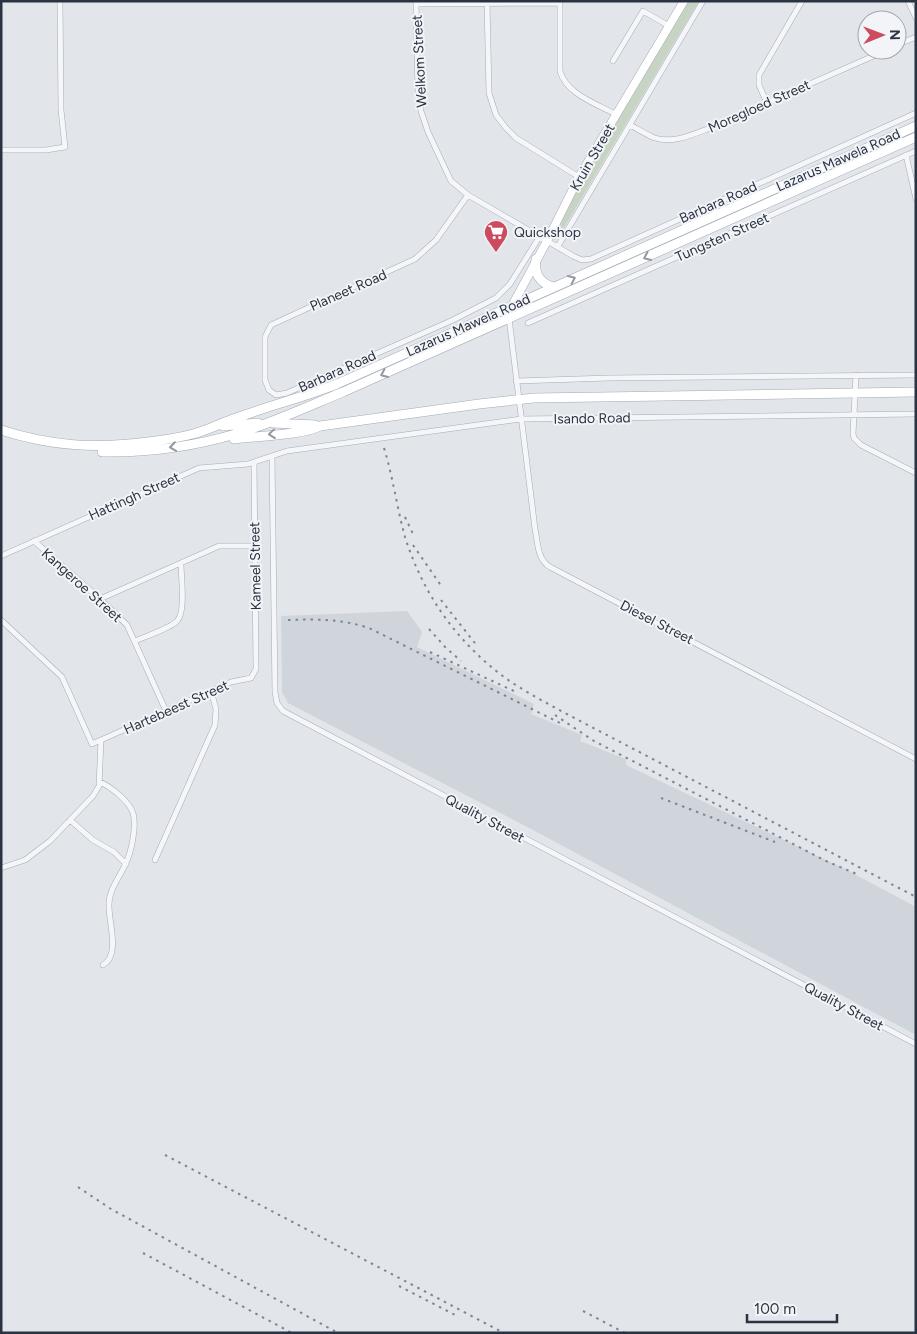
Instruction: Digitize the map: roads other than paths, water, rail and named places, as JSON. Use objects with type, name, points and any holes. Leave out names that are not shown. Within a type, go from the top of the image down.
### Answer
[{"type":"main road","name":"Kruin Street","points":[[508,318],[512,306],[579,177],[684,1]]},
{"type":"main road","name":"Lazarus Mawela Road","points":[[1,430],[47,441],[88,446],[123,445],[169,439],[218,426],[235,418],[337,384],[916,126]]},
{"type":"main road","name":"Lazarus Mawela Road","points":[[1,435],[30,443],[83,451],[120,452],[151,450],[206,442],[271,422],[344,392],[916,137]]},
{"type":"main road","points":[[536,259],[537,277],[545,284],[553,287]]},
{"type":"main road","name":"Isando Road","points":[[271,422],[320,426],[519,400],[588,396],[916,392]]},
{"type":"main road","points":[[218,426],[271,422]]},
{"type":"main road","name":"Isando Road","points":[[206,442],[284,433],[320,426]]},
{"type":"street","points":[[1,150],[66,148],[61,110],[60,1]]},
{"type":"street","name":"Kruin Street","points":[[558,246],[703,1]]},
{"type":"street","points":[[767,103],[759,85],[758,75],[802,1]]},
{"type":"street","points":[[908,1],[916,18]]},
{"type":"street","points":[[416,2],[560,2],[560,71],[562,79],[576,92],[616,115]]},
{"type":"street","name":"Welkom Street","points":[[416,2],[418,92],[421,111],[446,175],[451,182],[468,194],[547,241]]},
{"type":"street","points":[[487,2],[489,93],[496,115],[516,138],[579,177]]},
{"type":"street","points":[[613,60],[643,11],[669,26]]},
{"type":"street","name":"Moregloed Street","points":[[630,125],[655,138],[675,139],[710,128],[864,60]]},
{"type":"street","name":"Barbara Road","points":[[547,241],[578,258],[591,259],[916,112]]},
{"type":"street","name":"Tungsten Street","points":[[528,323],[916,151]]},
{"type":"street","points":[[906,155],[916,199]]},
{"type":"street","name":"Planeet Road","points":[[272,393],[265,380],[264,342],[266,332],[271,325],[415,259],[436,240],[468,194]]},
{"type":"street","name":"Barbara Road","points":[[272,393],[286,394],[453,320],[496,298],[510,284],[540,236]]},
{"type":"street","points":[[508,318],[519,400]]},
{"type":"street","points":[[516,381],[916,374]]},
{"type":"street","points":[[856,375],[853,434],[858,442],[916,473]]},
{"type":"street","name":"Diesel Street","points":[[519,400],[538,549],[541,558],[547,565],[916,759]]},
{"type":"street","name":"Isando Road","points":[[272,456],[287,450],[522,419],[916,414]]},
{"type":"street","name":"Hattingh Street","points":[[1,556],[199,468],[242,466],[272,456]]},
{"type":"street","name":"Quality Street","points":[[272,456],[275,692],[277,703],[283,711],[916,1044]]},
{"type":"street","name":"Kameel Street","points":[[254,463],[256,669]]},
{"type":"street","name":"Kangeroe Street","points":[[34,541],[127,625],[166,711]]},
{"type":"street","points":[[100,599],[219,546],[254,546]]},
{"type":"street","points":[[135,641],[175,623],[180,618],[182,607],[181,564]]},
{"type":"street","name":"Hartebeest Street","points":[[1,620],[62,677],[92,744],[231,682],[251,678],[256,669]]},
{"type":"street","points":[[155,860],[215,725],[216,709],[211,691]]},
{"type":"street","points":[[1,868],[25,860],[50,841],[98,790],[100,782],[101,740]]},
{"type":"street","points":[[100,782],[115,790],[133,814],[132,848],[110,895],[112,949],[111,958],[103,965]]},
{"type":"street","points":[[70,820],[93,840],[114,852],[126,864]]},
{"type":"railway","points":[[384,448],[405,537],[421,578],[443,615],[456,632],[487,663],[504,677],[563,712],[916,897]]},
{"type":"railway","points":[[405,517],[413,534]]},
{"type":"railway","points":[[413,545],[442,587]]},
{"type":"railway","points":[[441,600],[478,647]]},
{"type":"railway","points":[[288,620],[329,620],[369,628],[560,723]]},
{"type":"railway","points":[[429,629],[461,661]]},
{"type":"railway","points":[[430,652],[516,692]]},
{"type":"railway","points":[[555,715],[594,741],[826,861],[859,875]]},
{"type":"railway","points":[[661,798],[775,842]]},
{"type":"railway","points":[[165,1155],[504,1333]]},
{"type":"railway","points":[[78,1187],[111,1209],[338,1333]]},
{"type":"railway","points":[[143,1253],[292,1333]]},
{"type":"railway","points":[[399,1286],[459,1317]]},
{"type":"railway","points":[[583,1311],[625,1333]]},
{"type":"place","name":"Quickshop","points":[[496,253]]}]
